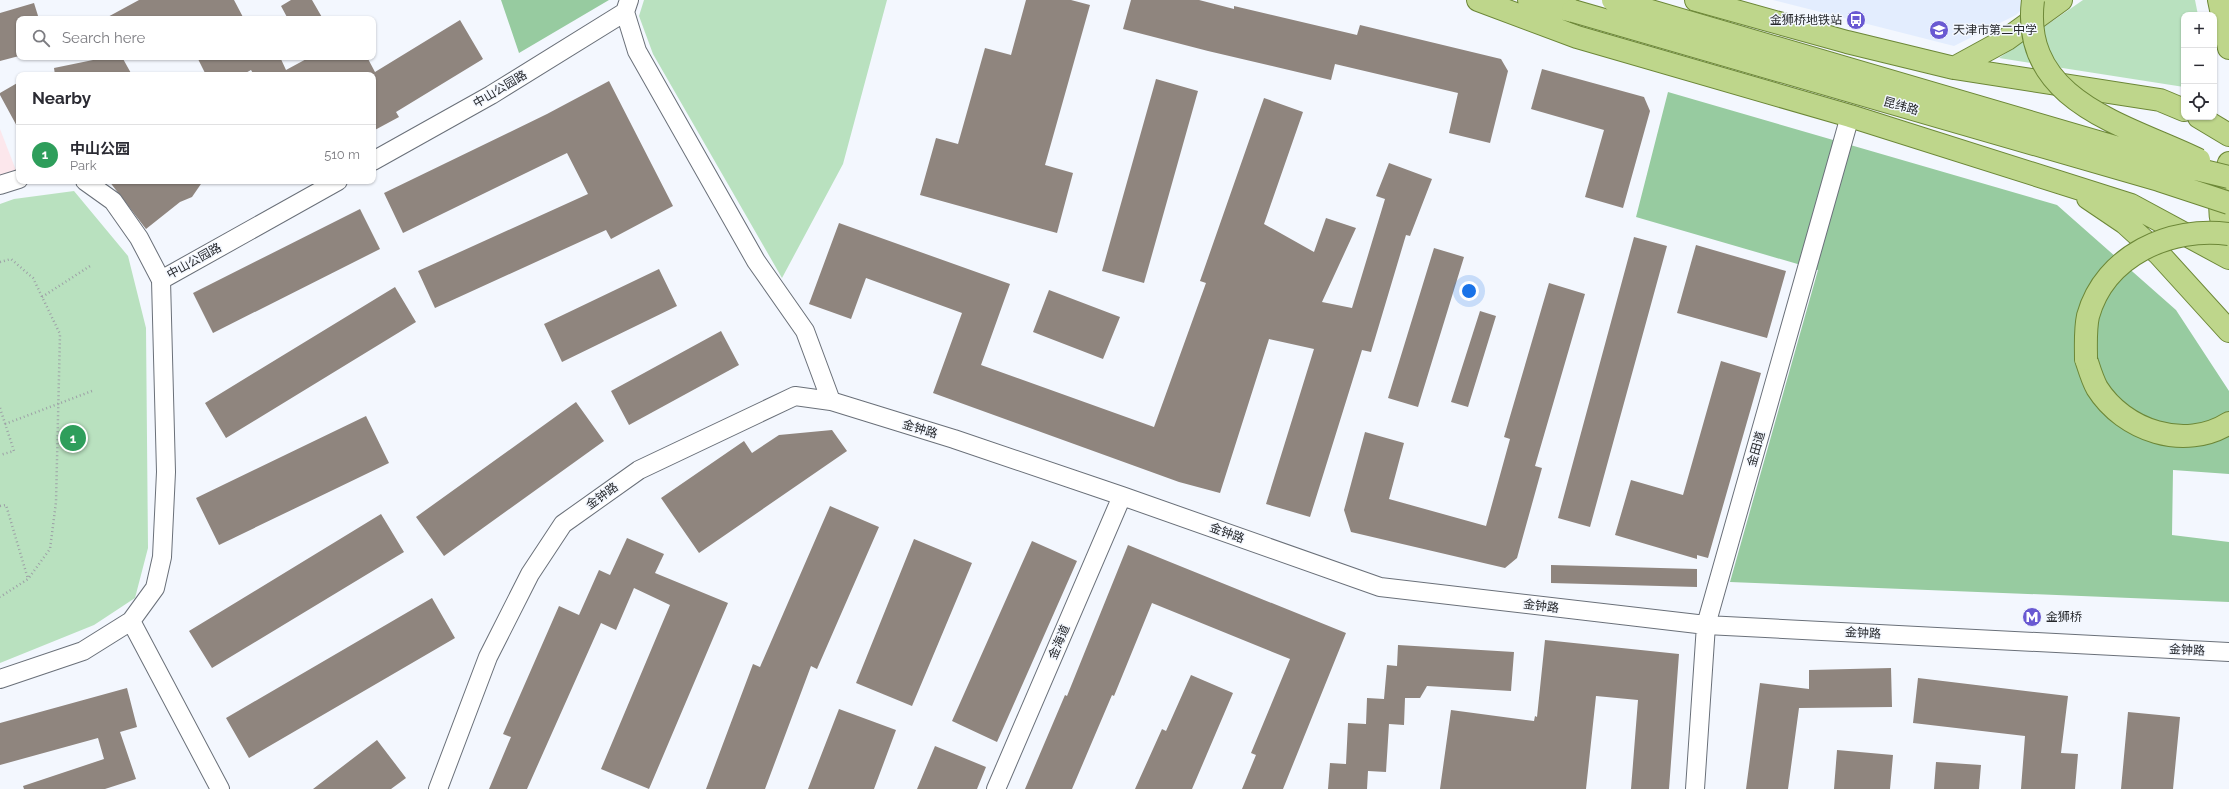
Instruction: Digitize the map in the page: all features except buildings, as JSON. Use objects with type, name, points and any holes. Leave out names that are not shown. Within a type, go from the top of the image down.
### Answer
[{"type":"main road","points":[[1478,0],[1577,37],[1850,116],[2131,204],[2229,258]]},
{"type":"main road","name":"昆纬路","points":[[1529,0],[1573,11],[2159,180],[2229,203]]},
{"type":"main road","name":"昆纬路","points":[[1612,0],[2163,161],[2229,176]]},
{"type":"main road","points":[[1696,0],[1847,42],[1954,68],[2160,100],[2181,109]]},
{"type":"main road","points":[[2033,0],[2031,16],[2033,40],[2040,58],[2050,76],[2070,96],[2093,112],[2229,176]]},
{"type":"main road","points":[[1954,68],[2007,39],[2061,0]]},
{"type":"main road","points":[[2220,0],[2229,23]]},
{"type":"main road","points":[[2220,0],[2229,48]]},
{"type":"main road","points":[[2204,120],[2229,135]]},
{"type":"main road","points":[[2229,163],[2223,180],[2219,204],[2223,231],[2229,241]]},
{"type":"main road","points":[[2069,185],[2125,223],[2159,254],[2229,330]]},
{"type":"main road","points":[[2229,234],[2210,231],[2189,233],[2151,244],[2138,252],[2111,274],[2097,295],[2088,316],[2085,338],[2086,359],[2096,386],[2119,413],[2158,433],[2184,436],[2206,434],[2229,423]]},
{"type":"street","name":"中山公园路","points":[[376,159],[491,95],[627,6]]},
{"type":"street","points":[[627,6],[637,51],[756,261],[805,331],[832,401]]},
{"type":"street","name":"金田道","points":[[1695,789],[1706,625],[1850,116]]},
{"type":"street","points":[[0,185],[16,180]]},
{"type":"street","name":"中山公园路","points":[[89,184],[113,201],[139,238],[161,280],[333,184]]},
{"type":"street","points":[[0,679],[83,651],[131,621],[155,588],[162,557],[166,472],[161,280]]},
{"type":"street","name":"金钟路","points":[[438,789],[488,657],[530,574],[563,524],[639,470],[795,396],[832,401],[1122,496],[1380,587],[1706,625],[2229,652]]},
{"type":"street","name":"金海道","points":[[996,789],[1122,496]]},
{"type":"street","points":[[131,621],[220,789]]},
{"type":"path","points":[[0,262],[11,259],[32,278],[60,334],[56,502],[50,549],[28,579],[0,597]]},
{"type":"path","points":[[42,297],[90,266]]},
{"type":"path","points":[[5,424],[92,391]]},
{"type":"path","points":[[0,408],[14,451],[0,455]]},
{"type":"path","points":[[0,506],[6,505],[28,579]]},
{"type":"shaded area","name":"天津市第二中学","points":[[1773,0],[2031,0],[2016,15],[1954,46]]},
{"type":"shaded area","points":[[0,129],[16,170],[16,180],[0,191]]},
{"type":"green space","points":[[501,0],[609,0],[519,53]]},
{"type":"green space","points":[[644,0],[887,0],[843,164],[782,278],[653,54],[639,16]]},
{"type":"green space","points":[[2083,0],[2195,0],[2197,12],[2181,12],[2181,87],[1999,58]]},
{"type":"green space","points":[[1668,92],[2057,205],[2176,310],[2229,391],[2229,474],[2173,470],[2172,535],[2229,542],[2229,602],[1730,582],[1818,270],[1636,217]]},
{"type":"green space","points":[[74,191],[128,256],[146,328],[148,548],[135,598],[94,625],[0,663],[0,204],[14,199]]},
{"type":"place","name":"金狮桥地铁站","points":[[1856,20]]},
{"type":"place","name":"天津市第二中学","points":[[1939,30]]},
{"type":"place","name":"中山公园","points":[[73,438]]},
{"type":"place","name":"金狮桥","points":[[2032,617]]}]
